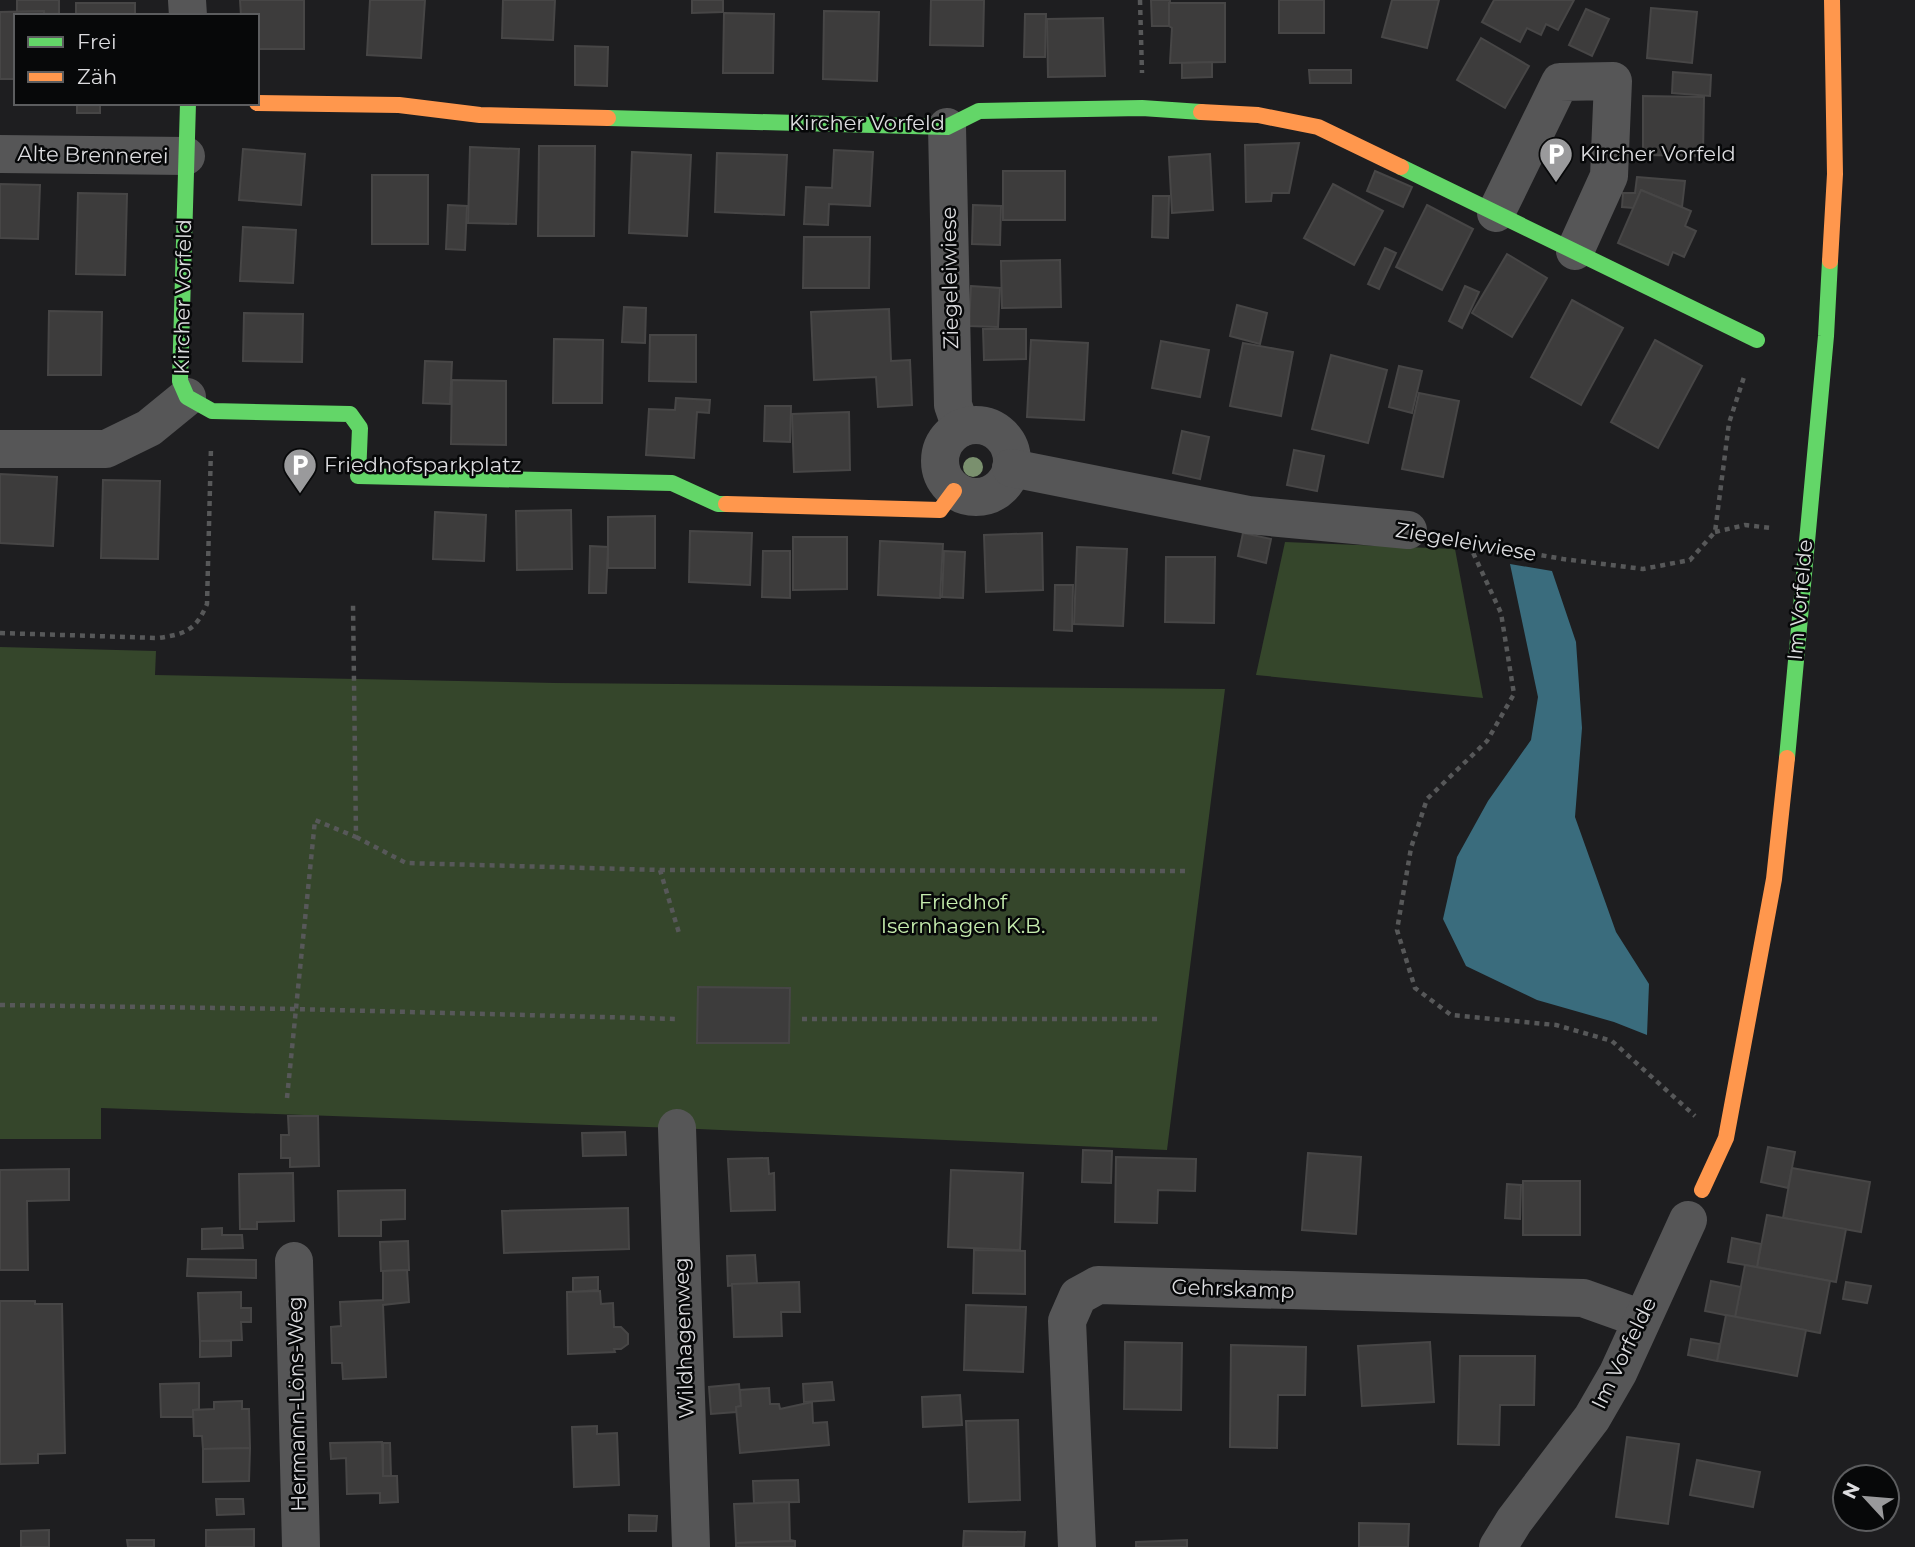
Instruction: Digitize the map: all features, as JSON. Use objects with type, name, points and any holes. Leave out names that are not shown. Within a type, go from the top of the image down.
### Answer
[{"type":"street","name":"Im Vorfelde","points":[[1498,1547],[1514,1521],[1592,1418],[1618,1373],[1726,1138],[1774,878],[1784,797],[1826,336],[1835,174],[1832,0]]},
{"type":"street","points":[[1496,213],[1560,82],[1613,81],[1609,176],[1575,251]]},
{"type":"street","name":"Kircher Vorfeld","points":[[259,103],[399,105],[480,115],[947,127],[979,111],[1142,108],[1258,115],[1318,127],[1757,340]]},
{"type":"street","name":"Kircher Vorfeld","points":[[188,105],[180,381],[200,404]]},
{"type":"street","name":"Ziegeleiwiese","points":[[947,127],[953,405],[961,428]]},
{"type":"street","name":"Alte Brennerei","points":[[0,154],[186,156]]},
{"type":"street","points":[[0,449],[106,449],[200,404],[350,414],[360,428],[358,476],[671,484],[718,504],[940,509],[954,491]]},
{"type":"street","points":[[984,425],[997,432],[1009,447],[1012,468],[1005,483],[992,494],[971,498],[954,491],[941,473],[939,457],[946,440],[961,428],[984,425]]},
{"type":"street","name":"Ziegeleiwiese","points":[[1012,468],[1248,515],[1408,530]]},
{"type":"street","name":"Wildhagenweg","points":[[677,1128],[691,1547]]},
{"type":"street","name":"Hermann-Löns-Weg","points":[[294,1261],[301,1547]]},
{"type":"street","name":"Gehrskamp","points":[[1077,1547],[1067,1321],[1077,1296],[1098,1286],[1583,1298],[1642,1320]]},
{"type":"path","points":[[1140,0],[1142,108]]},
{"type":"path","points":[[1757,340],[1729,423],[1715,532],[1745,525],[1794,531],[1806,536]]},
{"type":"path","points":[[0,633],[158,638],[179,635],[200,622],[207,604],[200,404]]},
{"type":"path","name":"Ziegeleiwiese","points":[[1408,530],[1469,544],[1643,569],[1690,560],[1715,532]]},
{"type":"path","points":[[1469,544],[1501,613],[1514,694],[1487,741],[1427,799],[1411,848],[1397,930],[1415,988],[1451,1015],[1556,1025],[1612,1041],[1693,1115],[1726,1138]]},
{"type":"path","points":[[352,604],[356,836]]},
{"type":"path","points":[[287,1098],[315,820],[356,836],[406,863],[660,870],[1190,871]]},
{"type":"path","points":[[660,870],[679,933]]},
{"type":"path","points":[[0,1004],[678,1019]]},
{"type":"path","points":[[802,1019],[1157,1019]]},
{"type":"green space","points":[[1285,542],[1455,549],[1483,698],[1256,675]]},
{"type":"green space","name":"Friedhof Isernhagen K.B.","points":[[0,647],[156,651],[155,675],[555,683],[1225,689],[1167,1150],[677,1128],[101,1108],[101,1139],[0,1139]]},
{"type":"water","points":[[1510,564],[1552,571],[1576,642],[1582,728],[1575,817],[1616,932],[1649,984],[1647,1035],[1614,1022],[1537,1000],[1466,966],[1443,919],[1457,857],[1488,801],[1531,740],[1538,697]]},
{"type":"building","points":[[17,0],[59,0],[59,14],[44,14],[44,11],[17,12]]},
{"type":"building","points":[[240,0],[304,0],[304,49],[259,49],[259,14],[241,14]]},
{"type":"building","points":[[370,0],[425,0],[421,58],[367,55]]},
{"type":"building","points":[[503,0],[555,0],[553,40],[502,38]]},
{"type":"building","points":[[692,0],[723,0],[723,12],[692,13]]},
{"type":"building","points":[[931,0],[984,0],[983,46],[930,45]]},
{"type":"building","points":[[1151,0],[1170,0],[1169,26],[1152,26]]},
{"type":"building","points":[[1279,0],[1324,0],[1324,33],[1279,33]]},
{"type":"building","points":[[1392,0],[1439,0],[1427,48],[1382,37]]},
{"type":"building","points":[[1494,0],[1574,0],[1558,30],[1546,24],[1541,35],[1527,28],[1520,42],[1482,22]]},
{"type":"building","points":[[76,3],[135,3],[135,14],[76,14]]},
{"type":"building","points":[[1169,3],[1225,3],[1225,62],[1170,63],[1172,28],[1169,26]]},
{"type":"building","points":[[1651,8],[1697,12],[1692,63],[1647,58]]},
{"type":"building","points":[[1586,9],[1609,19],[1592,56],[1569,45]]},
{"type":"building","points":[[44,11],[44,14],[14,14],[14,79],[0,79],[0,12]]},
{"type":"building","points":[[824,11],[879,12],[877,81],[823,79]]},
{"type":"building","points":[[724,13],[774,14],[773,73],[723,73]]},
{"type":"building","points":[[1025,14],[1046,14],[1045,57],[1024,57]]},
{"type":"building","points":[[1103,18],[1105,76],[1048,77],[1047,19]]},
{"type":"building","points":[[1481,38],[1529,66],[1505,108],[1457,80]]},
{"type":"building","points":[[575,46],[608,47],[607,86],[575,85]]},
{"type":"building","points":[[1212,62],[1212,77],[1182,78],[1182,63]]},
{"type":"building","points":[[1309,70],[1351,70],[1351,83],[1310,83]]},
{"type":"building","points":[[1673,72],[1711,75],[1710,96],[1672,93]]},
{"type":"building","points":[[1643,96],[1704,97],[1703,156],[1643,155]]},
{"type":"building","points":[[77,105],[100,105],[100,113],[77,113]]},
{"type":"building","points":[[1299,143],[1289,193],[1272,193],[1271,201],[1246,202],[1245,145]]},
{"type":"building","points":[[539,146],[595,146],[594,236],[538,236]]},
{"type":"building","points":[[470,147],[519,149],[516,224],[468,223]]},
{"type":"building","points":[[243,149],[305,154],[301,205],[239,200]]},
{"type":"building","points":[[834,150],[873,152],[870,206],[829,204],[828,225],[804,224],[806,187],[832,188]]},
{"type":"building","points":[[632,152],[691,155],[687,236],[629,233]]},
{"type":"building","points":[[717,153],[787,155],[784,215],[715,212]]},
{"type":"building","points":[[1210,154],[1213,210],[1172,213],[1169,157]]},
{"type":"building","points":[[1003,171],[1065,171],[1065,220],[1003,220]]},
{"type":"building","points":[[1375,171],[1412,187],[1403,207],[1367,191]]},
{"type":"building","points":[[372,175],[428,175],[428,244],[372,244]]},
{"type":"building","points":[[1637,177],[1685,181],[1682,207],[1641,190],[1634,208],[1622,207],[1623,193],[1635,193]]},
{"type":"building","points":[[0,184],[40,185],[38,239],[0,238]]},
{"type":"building","points":[[1333,184],[1383,211],[1354,265],[1304,238]]},
{"type":"building","points":[[1641,190],[1691,211],[1685,226],[1696,231],[1684,257],[1673,252],[1668,265],[1618,243]]},
{"type":"building","points":[[78,193],[127,194],[125,275],[76,274]]},
{"type":"building","points":[[1153,196],[1169,196],[1168,238],[1152,237]]},
{"type":"building","points":[[448,205],[467,206],[465,250],[446,249]]},
{"type":"building","points":[[973,205],[1001,206],[1000,245],[972,244]]},
{"type":"building","points":[[1427,205],[1473,229],[1442,290],[1396,267]]},
{"type":"building","points":[[243,227],[296,230],[293,283],[240,281]]},
{"type":"building","points":[[804,237],[870,237],[869,288],[803,288]]},
{"type":"building","points":[[1385,248],[1396,253],[1379,289],[1368,284]]},
{"type":"building","points":[[1507,254],[1547,278],[1512,337],[1472,313]]},
{"type":"building","points":[[1060,260],[1061,307],[1002,308],[1001,261]]},
{"type":"building","points":[[971,286],[1000,288],[998,327],[969,326]]},
{"type":"building","points":[[1465,286],[1479,292],[1462,328],[1449,321]]},
{"type":"building","points":[[1572,300],[1623,328],[1581,405],[1531,377]]},
{"type":"building","points":[[1237,305],[1267,313],[1260,344],[1230,336]]},
{"type":"building","points":[[624,307],[646,308],[645,343],[622,342]]},
{"type":"building","points":[[889,309],[891,361],[910,360],[912,405],[878,407],[876,377],[814,380],[811,312]]},
{"type":"building","points":[[49,311],[102,312],[101,375],[48,375]]},
{"type":"building","points":[[244,313],[303,314],[302,362],[243,361]]},
{"type":"building","points":[[983,329],[1026,329],[1026,359],[984,360]]},
{"type":"building","points":[[650,335],[696,335],[696,382],[649,381]]},
{"type":"building","points":[[554,339],[603,340],[602,403],[553,403]]},
{"type":"building","points":[[1031,340],[1088,343],[1084,420],[1027,417]]},
{"type":"building","points":[[1655,340],[1702,366],[1658,448],[1611,422]]},
{"type":"building","points":[[1161,341],[1209,350],[1200,397],[1152,388]]},
{"type":"building","points":[[1243,343],[1293,352],[1281,416],[1230,406]]},
{"type":"building","points":[[1331,355],[1387,370],[1368,443],[1312,429]]},
{"type":"building","points":[[425,361],[452,362],[450,404],[423,403]]},
{"type":"building","points":[[1399,366],[1422,371],[1412,413],[1389,407]]},
{"type":"building","points":[[452,380],[506,381],[506,445],[451,444]]},
{"type":"building","points":[[1419,393],[1459,401],[1443,477],[1402,469]]},
{"type":"building","points":[[676,398],[710,400],[709,413],[697,412],[694,458],[646,455],[649,409],[675,410]]},
{"type":"building","points":[[765,406],[791,406],[790,442],[764,441]]},
{"type":"building","points":[[849,412],[850,470],[794,472],[792,414]]},
{"type":"building","points":[[1182,431],[1209,437],[1200,479],[1173,473]]},
{"type":"building","points":[[1294,450],[1324,456],[1317,491],[1287,485]]},
{"type":"building","points":[[0,474],[57,477],[53,546],[0,543]]},
{"type":"building","points":[[103,480],[160,481],[158,559],[101,558]]},
{"type":"building","points":[[571,510],[572,569],[517,570],[516,511]]},
{"type":"building","points":[[435,512],[486,515],[484,561],[433,559]]},
{"type":"building","points":[[655,516],[655,568],[608,568],[608,517]]},
{"type":"building","points":[[690,531],[752,533],[750,585],[689,582]]},
{"type":"building","points":[[1042,533],[1043,590],[986,592],[984,535]]},
{"type":"building","points":[[1243,533],[1271,539],[1266,563],[1238,556]]},
{"type":"building","points":[[793,537],[847,537],[847,589],[793,590]]},
{"type":"building","points":[[880,541],[943,544],[940,598],[878,595]]},
{"type":"building","points":[[590,546],[608,547],[606,593],[589,593]]},
{"type":"building","points":[[1077,547],[1127,549],[1123,626],[1074,624]]},
{"type":"building","points":[[763,551],[790,551],[790,598],[762,597]]},
{"type":"building","points":[[944,551],[965,552],[963,598],[942,597]]},
{"type":"building","points":[[1166,557],[1215,557],[1214,623],[1165,622]]},
{"type":"building","points":[[1055,585],[1073,585],[1072,631],[1054,630]]},
{"type":"building","points":[[698,987],[790,988],[789,1043],[697,1043]]},
{"type":"building","points":[[288,1116],[318,1116],[319,1166],[290,1167],[290,1158],[281,1158],[281,1135],[289,1135]]},
{"type":"building","points":[[625,1132],[626,1155],[583,1156],[582,1133]]},
{"type":"building","points":[[1768,1147],[1795,1152],[1788,1188],[1761,1182]]},
{"type":"building","points":[[1083,1150],[1112,1151],[1111,1183],[1082,1182]]},
{"type":"building","points":[[1308,1153],[1361,1157],[1356,1234],[1302,1230]]},
{"type":"building","points":[[1116,1157],[1196,1159],[1195,1191],[1158,1190],[1157,1223],[1115,1222]]},
{"type":"building","points":[[768,1158],[769,1174],[774,1173],[775,1210],[731,1211],[728,1159]]},
{"type":"building","points":[[1792,1168],[1870,1182],[1861,1232],[1783,1218]]},
{"type":"building","points":[[69,1169],[69,1200],[27,1201],[28,1270],[0,1270],[0,1170]]},
{"type":"building","points":[[951,1170],[1023,1173],[1020,1250],[948,1247]]},
{"type":"building","points":[[293,1173],[294,1221],[257,1222],[257,1229],[240,1229],[239,1174]]},
{"type":"building","points":[[1523,1181],[1580,1181],[1580,1235],[1523,1235]]},
{"type":"building","points":[[1507,1184],[1521,1185],[1520,1219],[1505,1218]]},
{"type":"building","points":[[405,1190],[405,1219],[381,1220],[381,1236],[339,1236],[338,1191]]},
{"type":"building","points":[[628,1208],[629,1249],[504,1253],[502,1211]]},
{"type":"building","points":[[1767,1215],[1846,1229],[1836,1282],[1757,1267]]},
{"type":"building","points":[[222,1228],[222,1235],[242,1235],[243,1248],[202,1249],[202,1229]]},
{"type":"building","points":[[1732,1238],[1761,1244],[1757,1267],[1728,1262]]},
{"type":"building","points":[[408,1241],[409,1270],[381,1271],[380,1242]]},
{"type":"building","points":[[974,1250],[1025,1251],[1025,1294],[973,1293]]},
{"type":"building","points":[[755,1255],[757,1283],[728,1286],[727,1256]]},
{"type":"building","points":[[188,1259],[256,1260],[256,1278],[187,1276]]},
{"type":"building","points":[[1745,1265],[1830,1281],[1820,1333],[1735,1317]]},
{"type":"building","points":[[407,1270],[409,1302],[383,1305],[386,1377],[343,1379],[342,1363],[332,1363],[331,1327],[341,1326],[340,1302],[383,1300],[383,1271]]},
{"type":"building","points":[[598,1277],[598,1290],[573,1292],[573,1278]]},
{"type":"building","points":[[1711,1281],[1741,1287],[1735,1317],[1705,1311]]},
{"type":"building","points":[[799,1282],[800,1312],[781,1312],[782,1336],[734,1337],[732,1284]]},
{"type":"building","points":[[1846,1282],[1871,1286],[1867,1303],[1843,1299]]},
{"type":"building","points":[[600,1291],[601,1304],[613,1303],[614,1327],[621,1327],[628,1334],[628,1344],[621,1349],[614,1349],[615,1352],[568,1354],[567,1292]]},
{"type":"building","points":[[241,1292],[241,1308],[251,1308],[251,1322],[241,1322],[242,1340],[200,1341],[198,1293]]},
{"type":"building","points":[[0,1301],[62,1304],[65,1453],[38,1454],[38,1463],[0,1464]]},
{"type":"building","points":[[966,1305],[1026,1307],[1023,1372],[964,1370]]},
{"type":"building","points":[[1726,1315],[1806,1330],[1797,1376],[1717,1361]]},
{"type":"building","points":[[1691,1339],[1720,1344],[1717,1361],[1688,1355]]},
{"type":"building","points":[[200,1341],[231,1341],[231,1356],[200,1357]]},
{"type":"building","points":[[1125,1342],[1182,1343],[1181,1410],[1124,1409]]},
{"type":"building","points":[[1430,1342],[1434,1402],[1362,1406],[1358,1346]]},
{"type":"building","points":[[1231,1345],[1306,1347],[1305,1395],[1278,1395],[1277,1448],[1230,1447]]},
{"type":"building","points":[[1460,1356],[1535,1356],[1534,1405],[1500,1405],[1499,1445],[1458,1444]]},
{"type":"building","points":[[832,1382],[834,1400],[804,1402],[803,1384]]},
{"type":"building","points":[[199,1383],[199,1409],[193,1410],[193,1417],[161,1417],[160,1384]]},
{"type":"building","points":[[739,1384],[741,1406],[736,1407],[736,1412],[711,1414],[709,1387]]},
{"type":"building","points":[[769,1388],[770,1404],[779,1404],[780,1409],[812,1402],[813,1423],[827,1422],[829,1445],[740,1453],[736,1407],[741,1406],[740,1390]]},
{"type":"building","points":[[960,1395],[962,1425],[923,1427],[922,1397]]},
{"type":"building","points":[[242,1401],[242,1409],[249,1409],[250,1448],[203,1449],[202,1436],[194,1436],[193,1410],[214,1409],[214,1402]]},
{"type":"building","points":[[1018,1420],[1020,1500],[969,1502],[966,1421]]},
{"type":"building","points":[[597,1426],[597,1434],[617,1433],[619,1485],[574,1487],[572,1427]]},
{"type":"building","points":[[1627,1437],[1679,1444],[1668,1524],[1616,1517]]},
{"type":"building","points":[[382,1442],[383,1476],[397,1476],[398,1502],[380,1503],[380,1493],[347,1494],[346,1458],[331,1459],[330,1443]]},
{"type":"building","points":[[383,1443],[390,1443],[391,1476],[383,1476]]},
{"type":"building","points":[[250,1448],[249,1481],[203,1482],[203,1449]]},
{"type":"building","points":[[1697,1460],[1760,1472],[1753,1507],[1690,1495]]},
{"type":"building","points":[[798,1480],[799,1502],[754,1503],[753,1481]]},
{"type":"building","points":[[216,1499],[243,1499],[244,1514],[217,1515]]},
{"type":"building","points":[[789,1502],[790,1540],[795,1541],[736,1543],[734,1504]]},
{"type":"building","points":[[629,1515],[657,1516],[656,1531],[629,1531]]},
{"type":"building","points":[[1359,1523],[1409,1524],[1408,1547],[1359,1547]]},
{"type":"building","points":[[254,1529],[254,1547],[206,1547],[206,1530]]},
{"type":"building","points":[[49,1530],[49,1547],[21,1547],[21,1531]]},
{"type":"building","points":[[964,1531],[1025,1532],[1024,1547],[963,1547]]},
{"type":"building","points":[[127,1540],[154,1540],[154,1547],[128,1547]]},
{"type":"building","points":[[1187,1540],[1187,1547],[1136,1547],[1136,1542]]},
{"type":"building","points":[[795,1541],[795,1547],[736,1547],[736,1543]]},
{"type":"traffic: fast","points":[[188,105],[180,381],[187,397],[212,411],[350,414],[360,428],[358,476],[672,483],[718,504],[726,504]]},
{"type":"traffic: fast","points":[[608,118],[947,127],[979,111],[1142,108],[1201,112]]},
{"type":"traffic: fast","points":[[1401,167],[1757,340]]},
{"type":"traffic: fast","points":[[1787,758],[1826,336],[1830,261]]},
{"type":"traffic: slow","points":[[1830,261],[1835,174],[1832,0]]},
{"type":"traffic: slow","points":[[259,103],[399,105],[480,115],[608,118]]},
{"type":"traffic: slow","points":[[1201,112],[1258,115],[1318,127],[1401,167]]},
{"type":"traffic: slow","points":[[726,504],[940,510],[954,491]]},
{"type":"traffic: slow","points":[[1702,1190],[1726,1138],[1774,879],[1787,758]]},
{"type":"place","name":"Kircher Vorfeld","points":[[1556,184]]},
{"type":"place","name":"Friedhofsparkplatz","points":[[300,495]]}]
